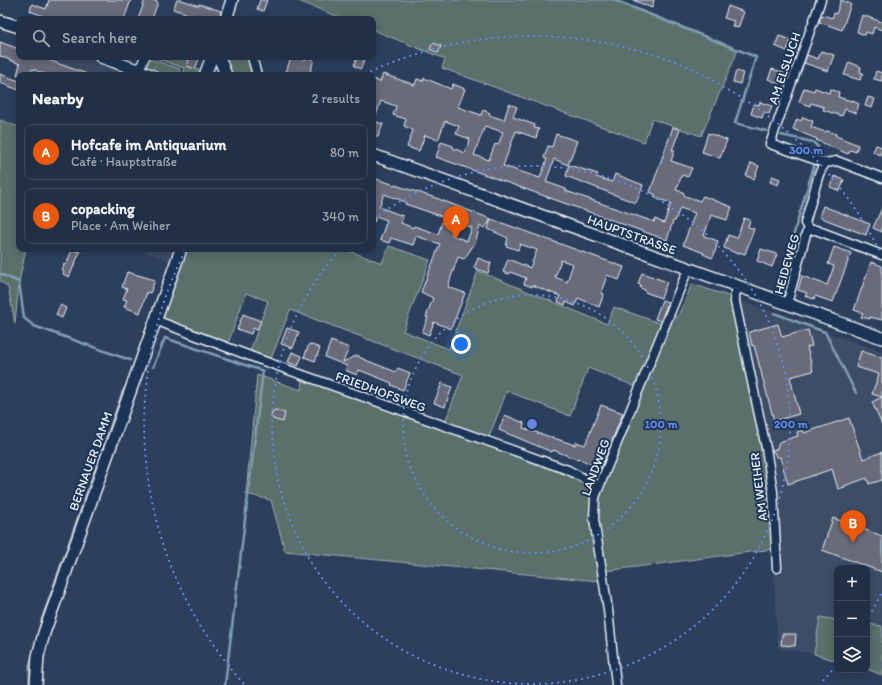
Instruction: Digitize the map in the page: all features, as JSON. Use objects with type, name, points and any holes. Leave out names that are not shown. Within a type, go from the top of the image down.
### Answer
[{"type":"main road","points":[[227,16],[232,0]]},
{"type":"main road","points":[[0,21],[16,27]]},
{"type":"main road","points":[[109,60],[142,72]]},
{"type":"main road","points":[[207,72],[211,60]]},
{"type":"main road","points":[[221,60],[225,72]]},
{"type":"main road","name":"HAUPTSTRASSE","points":[[376,156],[882,338]]},
{"type":"main road","name":"BERNAUER DAMM","points":[[36,685],[38,656],[44,634],[179,252]]},
{"type":"street","name":"AM ELSLUCH","points":[[821,0],[770,144],[825,163]]},
{"type":"street","points":[[145,60],[147,72]]},
{"type":"street","points":[[253,60],[256,72]]},
{"type":"street","points":[[825,163],[837,161],[882,178]]},
{"type":"street","name":"HEIDEWEG","points":[[809,230],[806,223],[819,174],[825,163]]},
{"type":"street","name":"HEIDEWEG","points":[[809,230],[816,230],[882,255]]},
{"type":"street","name":"HEIDEWEG","points":[[787,304],[806,234],[809,230]]},
{"type":"street","name":"LANDWEG","points":[[616,685],[608,610],[594,519],[595,497],[598,486],[604,477],[614,448],[688,268]]},
{"type":"street","name":"AM WEIHER","points":[[738,287],[735,295],[736,302],[766,448],[773,492],[777,568]]},
{"type":"street","name":"FRIEDHOFSWEG","points":[[155,320],[258,359],[568,470],[598,486]]},
{"type":"shaded area","points":[[56,60],[95,60],[127,72],[52,72]]},
{"type":"shaded area","points":[[145,252],[176,252],[173,262]]},
{"type":"shaded area","points":[[731,297],[882,352],[882,626],[870,624],[870,565],[834,565],[834,620],[820,618],[814,654],[778,648],[771,511]]},
{"type":"green space","points":[[296,0],[614,0],[738,50],[701,136],[652,119],[644,142],[442,68],[445,59],[376,31],[376,16],[336,16]]},
{"type":"green space","points":[[146,60],[153,60],[180,69],[179,72],[158,72],[144,67]]},
{"type":"green space","points":[[161,60],[189,60],[187,66],[202,71],[183,72],[184,68]]},
{"type":"green space","points":[[223,60],[248,60],[249,63],[252,63],[255,72],[228,72]]},
{"type":"green space","points":[[0,120],[16,126],[16,252],[25,252],[19,282],[15,323],[8,287],[0,281]]},
{"type":"green space","points":[[389,246],[430,260],[403,331],[449,349],[478,271],[607,324],[614,307],[662,324],[637,387],[588,368],[570,416],[507,391],[489,437],[445,422],[463,375],[290,310],[271,359],[250,351],[268,301],[246,293],[227,346],[161,319],[186,252],[352,252],[382,263]]},
{"type":"green space","points":[[692,284],[731,297],[762,440],[769,481],[773,549],[605,571],[595,497],[670,317],[678,316]]},
{"type":"green space","points":[[257,375],[301,390],[302,378],[567,471],[597,487],[594,497],[601,576],[599,581],[285,551],[271,500],[246,494]]},
{"type":"green space","points":[[129,379],[130,380],[31,685],[29,685],[29,666],[41,620],[122,392]]},
{"type":"green space","points":[[820,617],[834,619],[834,660],[814,654]]},
{"type":"green space","points":[[870,624],[882,626],[882,675],[870,670]]},
{"type":"building","points":[[49,0],[131,0],[125,16],[43,16],[30,11],[32,4],[46,9]]},
{"type":"building","points":[[145,0],[158,2],[153,16],[139,16]]},
{"type":"building","points":[[177,0],[182,0],[221,11],[220,16],[194,16],[173,9]]},
{"type":"building","points":[[260,0],[267,0],[263,11],[257,9]]},
{"type":"building","points":[[633,0],[654,0],[652,8]]},
{"type":"building","points":[[841,0],[851,4],[842,30],[819,22],[822,15],[832,18],[834,13],[836,14]]},
{"type":"building","points":[[728,6],[744,12],[738,28],[732,26],[734,21],[724,18]]},
{"type":"building","points":[[862,15],[882,22],[882,30],[874,27],[872,34],[866,32],[865,35],[857,32]]},
{"type":"building","points":[[779,36],[791,40],[787,51],[775,46]]},
{"type":"building","points":[[0,42],[16,48],[16,60],[48,60],[81,72],[40,72],[32,69],[31,72],[18,72],[20,64],[0,56]]},
{"type":"building","points":[[433,43],[441,46],[438,53],[430,49]]},
{"type":"building","points":[[821,51],[834,55],[828,71],[804,63],[807,55],[818,59]]},
{"type":"building","points":[[189,60],[199,60],[195,69],[187,66]]},
{"type":"building","points":[[290,60],[314,60],[310,72],[286,72]]},
{"type":"building","points":[[356,60],[364,60],[361,69],[354,66]]},
{"type":"building","points":[[849,62],[861,67],[860,72],[863,73],[860,80],[844,75]]},
{"type":"building","points":[[772,69],[784,73],[780,84],[768,79]]},
{"type":"building","points":[[736,71],[743,73],[740,84],[733,82]]},
{"type":"building","points":[[876,71],[882,73],[882,81],[874,79]]},
{"type":"building","points":[[0,74],[16,80],[16,89],[0,83]]},
{"type":"building","points":[[383,74],[415,85],[417,79],[423,81],[424,78],[451,89],[453,84],[465,89],[458,107],[481,115],[483,110],[490,113],[489,115],[504,120],[509,104],[517,107],[513,117],[535,125],[534,128],[539,129],[536,138],[516,131],[503,166],[540,178],[547,159],[544,158],[548,146],[552,147],[556,134],[577,141],[568,165],[554,159],[546,182],[566,189],[566,191],[654,222],[655,219],[664,223],[671,203],[655,198],[656,195],[650,192],[673,127],[680,130],[672,150],[675,150],[671,161],[692,168],[688,177],[682,175],[676,190],[683,192],[685,196],[700,201],[703,196],[732,207],[727,220],[711,215],[704,236],[718,241],[714,255],[712,258],[703,254],[704,253],[683,245],[695,213],[680,208],[675,221],[673,221],[667,240],[436,157],[441,142],[453,146],[453,148],[465,153],[470,139],[456,134],[459,126],[445,121],[438,140],[425,135],[419,151],[407,147],[413,130],[404,126],[406,119],[393,115],[396,106],[381,101],[376,115],[376,80],[380,82]],"holes":[[[485,126],[503,132],[498,145],[495,144],[489,160],[474,155]]]},
{"type":"building","points":[[804,88],[814,91],[815,88],[829,93],[830,89],[839,92],[838,97],[851,101],[854,100],[859,104],[856,113],[845,109],[842,116],[823,110],[824,107],[811,103],[810,106],[799,102]]},
{"type":"building","points":[[868,97],[875,99],[872,108],[865,106]]},
{"type":"building","points":[[760,102],[772,106],[769,114],[764,112],[762,118],[751,114],[754,104],[759,105]]},
{"type":"building","points":[[803,117],[813,121],[811,127],[836,134],[836,136],[858,145],[856,152],[850,150],[848,154],[793,129],[797,119],[801,121]]},
{"type":"building","points":[[376,122],[383,124],[378,137],[376,136]]},
{"type":"building","points":[[708,133],[727,140],[720,158],[702,152]]},
{"type":"building","points":[[876,145],[882,147],[880,155],[873,152]]},
{"type":"building","points":[[751,163],[759,166],[754,179],[746,176]]},
{"type":"building","points":[[569,165],[598,174],[596,177],[612,182],[615,174],[643,185],[636,203],[566,176]]},
{"type":"building","points":[[772,176],[780,179],[778,185],[770,182]]},
{"type":"building","points":[[834,176],[844,180],[840,191],[830,187]]},
{"type":"building","points":[[376,179],[436,198],[491,219],[485,228],[480,226],[475,243],[464,259],[458,257],[448,287],[465,293],[451,329],[434,322],[429,335],[422,332],[428,318],[426,317],[433,298],[421,292],[440,244],[416,236],[413,245],[391,238],[389,243],[380,240],[387,220],[376,216]],"holes":[[[384,194],[406,202],[405,204],[444,217],[438,234],[414,226],[413,228],[401,223],[403,216],[379,207]],[[456,222],[472,228],[467,241],[451,235]]]},
{"type":"building","points":[[823,206],[870,224],[866,235],[819,217]]},
{"type":"building","points":[[882,208],[882,232],[873,228]]},
{"type":"building","points":[[744,218],[750,220],[748,227],[754,229],[745,254],[739,252],[738,254],[724,248],[728,235],[737,238]]},
{"type":"building","points":[[491,219],[624,267],[619,280],[607,275],[601,293],[604,294],[599,307],[578,298],[575,306],[566,302],[565,305],[558,302],[560,296],[532,285],[532,287],[524,284],[526,278],[510,272],[509,274],[503,272],[508,259],[530,268],[537,250],[520,244],[518,250],[506,246],[508,238],[488,229]],"holes":[[[561,260],[573,264],[567,282],[555,277]]]},
{"type":"building","points":[[834,247],[851,253],[833,302],[815,296],[814,299],[805,296],[807,293],[798,290],[802,276],[827,285],[834,266],[828,264]]},
{"type":"building","points":[[761,249],[777,254],[772,267],[757,261]]},
{"type":"building","points":[[71,252],[80,252],[69,277],[63,274],[64,272],[62,271],[64,264],[66,265]]},
{"type":"building","points":[[478,258],[491,263],[488,273],[474,268]]},
{"type":"building","points":[[871,262],[882,266],[882,320],[870,317],[870,319],[861,317],[863,313],[854,310]]},
{"type":"building","points":[[127,272],[155,280],[150,293],[147,292],[140,313],[124,307],[127,300],[123,299],[127,289],[122,287]]},
{"type":"building","points":[[642,273],[667,282],[661,298],[645,292],[645,290],[640,288],[641,285],[638,284]]},
{"type":"building","points":[[662,300],[668,302],[661,321],[655,319]]},
{"type":"building","points":[[60,305],[66,308],[62,318],[56,315]]},
{"type":"building","points":[[243,314],[261,321],[257,330],[253,328],[251,334],[237,329]]},
{"type":"building","points":[[778,324],[782,337],[808,330],[812,346],[807,347],[813,371],[790,377],[799,414],[774,421],[754,345],[752,346],[749,332]]},
{"type":"building","points":[[287,328],[299,332],[293,348],[281,344]]},
{"type":"building","points":[[331,341],[349,348],[343,362],[358,355],[359,357],[396,372],[398,368],[410,373],[403,390],[391,385],[392,383],[359,370],[357,375],[345,370],[347,366],[325,357]]},
{"type":"building","points":[[309,344],[320,348],[315,361],[304,357]]},
{"type":"building","points":[[861,351],[882,358],[882,397],[872,394],[879,374],[856,367]]},
{"type":"building","points":[[292,352],[302,356],[298,366],[288,362]]},
{"type":"building","points":[[442,383],[452,387],[445,407],[434,403]]},
{"type":"building","points":[[882,397],[882,425],[872,402]]},
{"type":"building","points":[[601,405],[623,413],[601,468],[553,450],[552,452],[499,430],[505,415],[524,423],[523,428],[575,445],[576,442],[585,445]]},
{"type":"building","points":[[275,410],[285,413],[283,422],[273,419],[271,416],[272,412]]},
{"type":"building","points":[[849,418],[863,459],[882,452],[882,480],[869,484],[867,478],[838,489],[832,469],[788,484],[780,457],[777,457],[772,450],[777,449],[779,442],[798,436],[797,432],[803,430],[804,433]]},
{"type":"building","points":[[833,518],[882,536],[882,572],[870,568],[870,565],[863,565],[822,550]]},
{"type":"building","points":[[782,634],[796,634],[795,646],[781,645]]},
{"type":"waterway","points":[[614,0],[756,57],[735,123],[767,131]]},
{"type":"waterway","points":[[781,135],[813,142],[818,147],[816,155]]},
{"type":"waterway","points":[[780,288],[797,222],[814,166]]},
{"type":"waterway","points":[[0,274],[19,282],[24,318],[34,326],[130,360]]},
{"type":"waterway","points":[[774,313],[825,332],[856,393]]},
{"type":"waterway","points":[[153,367],[165,338],[263,371],[225,685]]},
{"type":"place","name":"Hofcafe im Antiquarium","points":[[456,239]]},
{"type":"place","name":"copacking","points":[[853,543]]}]
